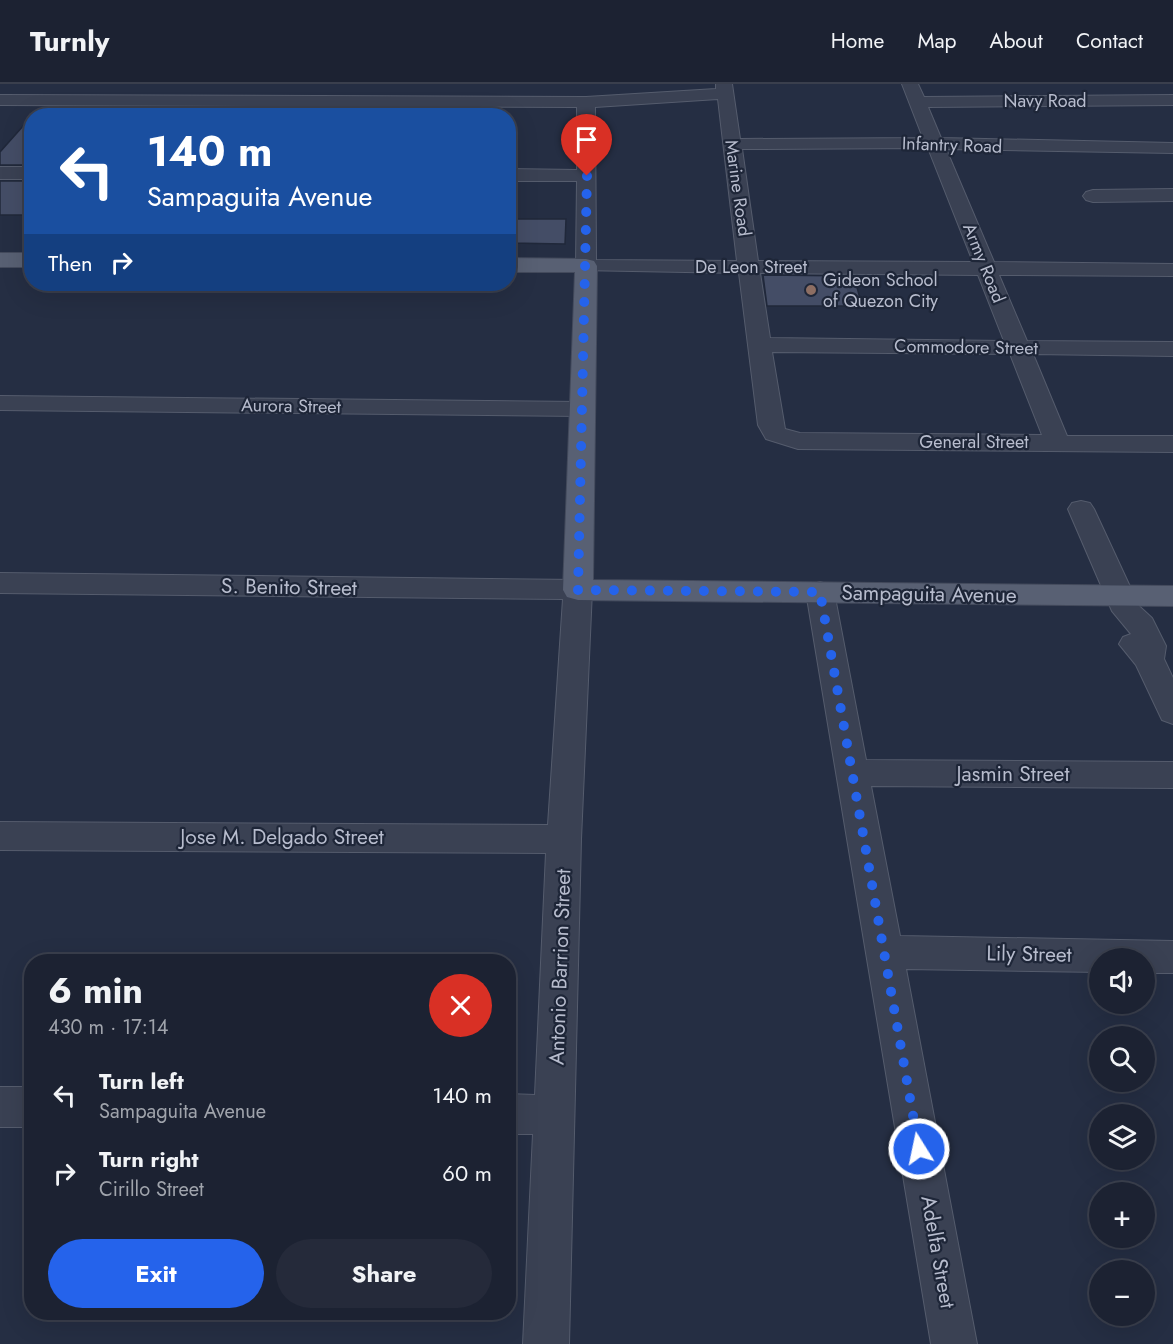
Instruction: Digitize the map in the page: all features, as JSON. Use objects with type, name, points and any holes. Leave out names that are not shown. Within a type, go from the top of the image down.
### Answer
[{"type":"main road","points":[[0,260],[24,260]]},
{"type":"main road","name":"De Leon Street","points":[[516,265],[585,266]]},
{"type":"main road","points":[[578,590],[585,266]]},
{"type":"main road","name":"Sampaguita Avenue","points":[[578,590],[820,592],[1124,603],[1173,596]]},
{"type":"street","points":[[0,100],[586,102],[724,89]]},
{"type":"street","name":"Marine Road","points":[[724,89],[770,425],[776,434]]},
{"type":"street","name":"Navy Road","points":[[913,93],[1173,100]]},
{"type":"street","name":"Army Road","points":[[913,93],[1058,442]]},
{"type":"street","points":[[585,266],[586,102]]},
{"type":"street","name":"Infantry Road","points":[[732,144],[934,143],[1173,148]]},
{"type":"street","points":[[0,173],[24,173]]},
{"type":"street","points":[[516,175],[587,176]]},
{"type":"street","points":[[1093,196],[1173,195]]},
{"type":"street","name":"De Leon Street","points":[[585,266],[1173,270]]},
{"type":"street","name":"Commodore Street","points":[[759,345],[1173,349]]},
{"type":"street","name":"Aurora Street","points":[[0,403],[581,409]]},
{"type":"street","name":"General Street","points":[[776,434],[798,441],[1173,444]]},
{"type":"street","points":[[1081,509],[1124,603],[1125,625],[1135,646],[1149,658],[1173,712]]},
{"type":"street","name":"S. Benito Street","points":[[0,584],[578,590]]},
{"type":"street","name":"Antonio Barrion Street","points":[[546,1344],[564,839],[578,590]]},
{"type":"street","name":"Adelfa Street","points":[[820,592],[954,1344]]},
{"type":"street","name":"Jasmin Street","points":[[853,773],[1173,775]]},
{"type":"street","name":"Jose M. Delgado Street","points":[[0,836],[564,839]]},
{"type":"street","name":"Lily Street","points":[[885,952],[1173,957]]},
{"type":"street","points":[[0,1107],[24,1107]]},
{"type":"street","points":[[516,1114],[555,1115]]},
{"type":"building","points":[[24,125],[24,165],[0,165],[0,152]]},
{"type":"building","points":[[0,181],[24,181],[24,215],[0,215]]},
{"type":"building","points":[[516,219],[566,219],[565,244],[516,243]]},
{"type":"building","name":"Gideon School of Quezon City","points":[[763,275],[854,276],[862,306],[767,306]]},
{"type":"place","name":"Gideon School of Quezon City","points":[[811,290]]},
{"type":"route","points":[[587,176],[578,590],[820,592],[919,1149]]}]
